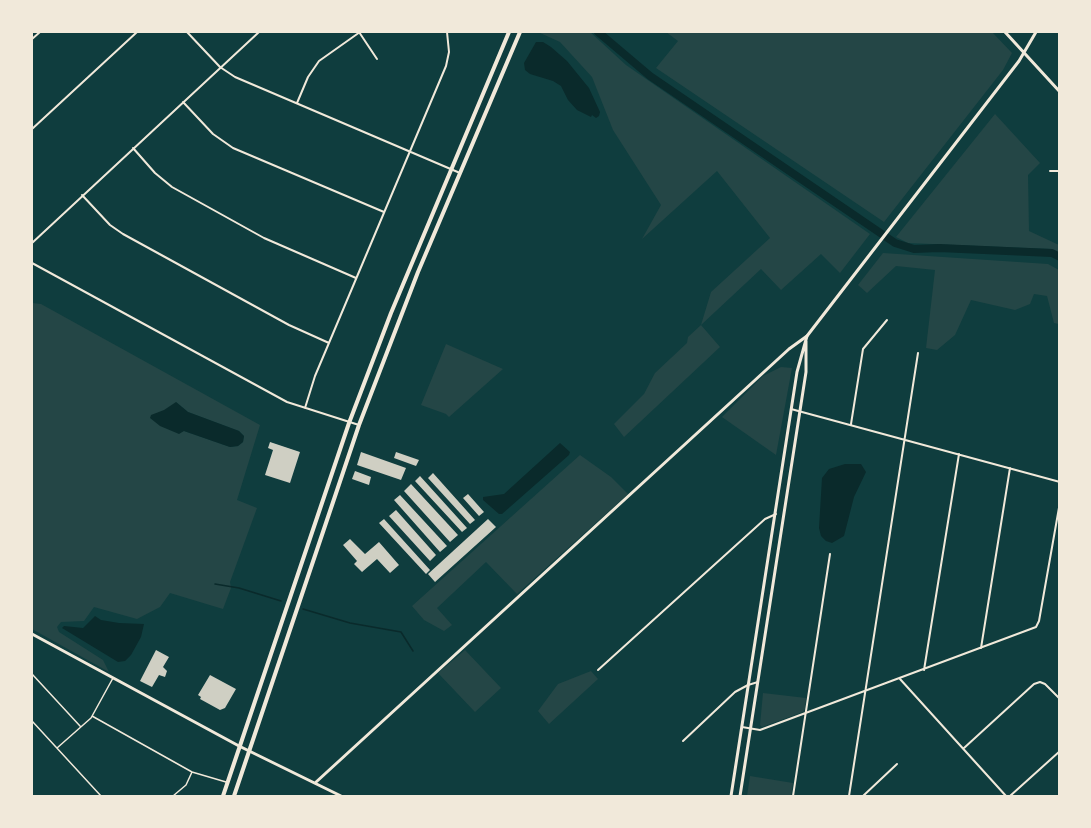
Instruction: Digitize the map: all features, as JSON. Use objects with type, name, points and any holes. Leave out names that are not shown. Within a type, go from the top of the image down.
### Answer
[{"type":"main road","points":[[222,796],[349,423],[391,314],[509,32]]},
{"type":"main road","points":[[234,796],[359,425],[418,272],[520,32]]},
{"type":"main road","points":[[1005,32],[1059,92]]},
{"type":"main road","points":[[315,783],[789,349],[807,336],[1024,52],[1036,32]]},
{"type":"main road","points":[[731,796],[797,372],[807,336]]},
{"type":"main road","points":[[740,796],[806,372],[807,336]]},
{"type":"main road","points":[[776,514],[785,509]]},
{"type":"main road","points":[[764,588],[773,589]]},
{"type":"main road","points":[[32,634],[239,746],[341,796]]},
{"type":"street","points":[[32,39],[40,32]]},
{"type":"street","points":[[32,129],[137,32]]},
{"type":"street","points":[[187,32],[220,67],[235,77],[460,173]]},
{"type":"street","points":[[32,243],[259,32]]},
{"type":"street","points":[[297,104],[308,77],[319,61],[359,32],[377,59]]},
{"type":"street","points":[[305,408],[315,376],[446,66],[449,45],[447,32]]},
{"type":"street","points":[[183,102],[213,134],[232,148],[384,212]]},
{"type":"street","points":[[133,148],[155,173],[172,187],[264,238],[356,278]]},
{"type":"street","points":[[1050,171],[1059,171]]},
{"type":"street","points":[[82,195],[110,225],[123,234],[289,325],[329,344]]},
{"type":"street","points":[[32,263],[273,395],[359,425]]},
{"type":"street","points":[[851,425],[863,349],[887,320]]},
{"type":"street","points":[[849,796],[918,353]]},
{"type":"street","points":[[791,409],[1059,482]]},
{"type":"street","points":[[924,670],[959,454]]},
{"type":"street","points":[[981,648],[1010,468]]},
{"type":"street","points":[[742,727],[760,730],[1036,627],[1039,621],[1059,502]]},
{"type":"street","points":[[598,670],[765,519],[776,514]]},
{"type":"street","points":[[793,796],[830,554]]},
{"type":"street","points":[[32,674],[80,726]]},
{"type":"street","points":[[57,748],[92,716],[113,678]]},
{"type":"street","points":[[900,678],[1008,796],[1059,751]]},
{"type":"street","points":[[683,741],[735,692],[758,682]]},
{"type":"street","points":[[964,748],[1034,684],[1045,684],[1059,699]]},
{"type":"street","points":[[92,716],[192,772],[227,783]]},
{"type":"street","points":[[32,721],[101,796]]},
{"type":"street","points":[[863,796],[897,764]]},
{"type":"street","points":[[173,796],[186,784],[192,772]]},
{"type":"shaded area","points":[[538,32],[590,32],[626,65],[870,234],[840,273],[821,254],[781,290],[761,269],[701,325],[711,292],[770,238],[717,171],[642,239],[661,205],[613,130],[592,77],[560,42]]},
{"type":"shaded area","points":[[666,32],[992,32],[1012,53],[1003,70],[884,222],[656,68],[678,41]]},
{"type":"shaded area","points":[[536,42],[543,42],[567,61],[589,88],[600,112],[599,116],[596,118],[592,115],[591,117],[577,110],[568,100],[561,86],[525,70],[524,63]]},
{"type":"shaded area","points":[[995,114],[1040,163],[1028,175],[1029,231],[1059,245],[1059,253],[1051,249],[908,243],[896,237]]},
{"type":"shaded area","points":[[883,253],[1048,264],[1059,270],[1059,324],[1054,323],[1047,296],[1034,294],[1030,304],[1015,310],[971,300],[955,335],[937,350],[926,348],[935,270],[896,266],[867,293],[858,285]]},
{"type":"shaded area","points":[[32,303],[41,304],[260,425],[237,500],[257,508],[230,582],[231,588],[223,609],[170,593],[160,607],[137,619],[94,607],[84,621],[61,622],[57,627],[59,632],[103,660],[109,672],[32,629]],"holes":[[[176,402],[188,412],[239,431],[244,436],[243,442],[238,446],[230,447],[184,431]]]},
{"type":"shaded area","points":[[701,325],[720,347],[624,437],[614,424],[644,394],[655,373],[687,343],[688,337]]},
{"type":"shaded area","points":[[446,344],[503,369],[449,417],[421,405]]},
{"type":"shaded area","points":[[781,367],[792,368],[776,455],[722,417],[763,376]]},
{"type":"shaded area","points":[[176,402],[188,412],[239,431],[244,436],[243,442],[238,446],[230,447],[184,431],[179,434],[160,426],[150,418],[151,415]]},
{"type":"shaded area","points":[[560,443],[570,452],[569,455],[502,514],[483,500],[483,497],[504,494]]},
{"type":"shaded area","points":[[580,455],[611,477],[628,494],[517,594],[486,562],[437,608],[452,625],[444,631],[424,620],[412,606]]},
{"type":"shaded area","points":[[845,464],[861,464],[866,472],[854,497],[844,536],[832,543],[821,536],[819,528],[822,478],[829,469]]},
{"type":"shaded area","points":[[95,616],[101,620],[119,623],[144,624],[141,637],[125,661],[118,662],[62,628],[64,626],[83,628]]},
{"type":"shaded area","points":[[465,650],[501,688],[475,712],[438,673]]},
{"type":"shaded area","points":[[591,671],[598,679],[549,724],[538,711],[558,684]]},
{"type":"shaded area","points":[[763,693],[806,698],[805,709],[803,712],[762,727],[760,725]]},
{"type":"shaded area","points":[[750,776],[793,783],[791,796],[747,796]]},
{"type":"building","points":[[270,442],[300,452],[290,483],[265,475],[273,450],[268,448]]},
{"type":"building","points":[[361,452],[406,468],[401,480],[357,465]]},
{"type":"building","points":[[396,452],[419,460],[416,466],[394,458]]},
{"type":"building","points":[[355,471],[371,477],[369,485],[352,479]]},
{"type":"building","points":[[433,473],[475,520],[470,524],[428,478]]},
{"type":"building","points":[[420,476],[467,528],[462,532],[415,481]]},
{"type":"building","points":[[411,484],[458,535],[450,542],[404,491]]},
{"type":"building","points":[[468,494],[484,512],[479,516],[463,498]]},
{"type":"building","points":[[400,495],[447,546],[440,552],[394,500]]},
{"type":"building","points":[[396,510],[436,555],[430,561],[389,516]]},
{"type":"building","points":[[384,519],[430,570],[426,574],[379,523]]},
{"type":"building","points":[[488,519],[496,527],[435,582],[428,574]]},
{"type":"building","points":[[350,539],[365,554],[379,542],[399,565],[390,573],[377,559],[362,572],[354,564],[357,561],[343,545]]},
{"type":"building","points":[[156,650],[169,657],[163,667],[167,671],[165,677],[159,675],[152,687],[140,681]]},
{"type":"building","points":[[210,675],[236,689],[225,708],[220,710],[200,699],[198,695]]},
{"type":"waterway","points":[[598,32],[650,76],[895,243],[914,249],[1052,253],[1060,257]]},
{"type":"waterway","points":[[215,584],[239,588],[281,601]]},
{"type":"waterway","points":[[303,609],[350,623],[401,632],[413,651]]}]
